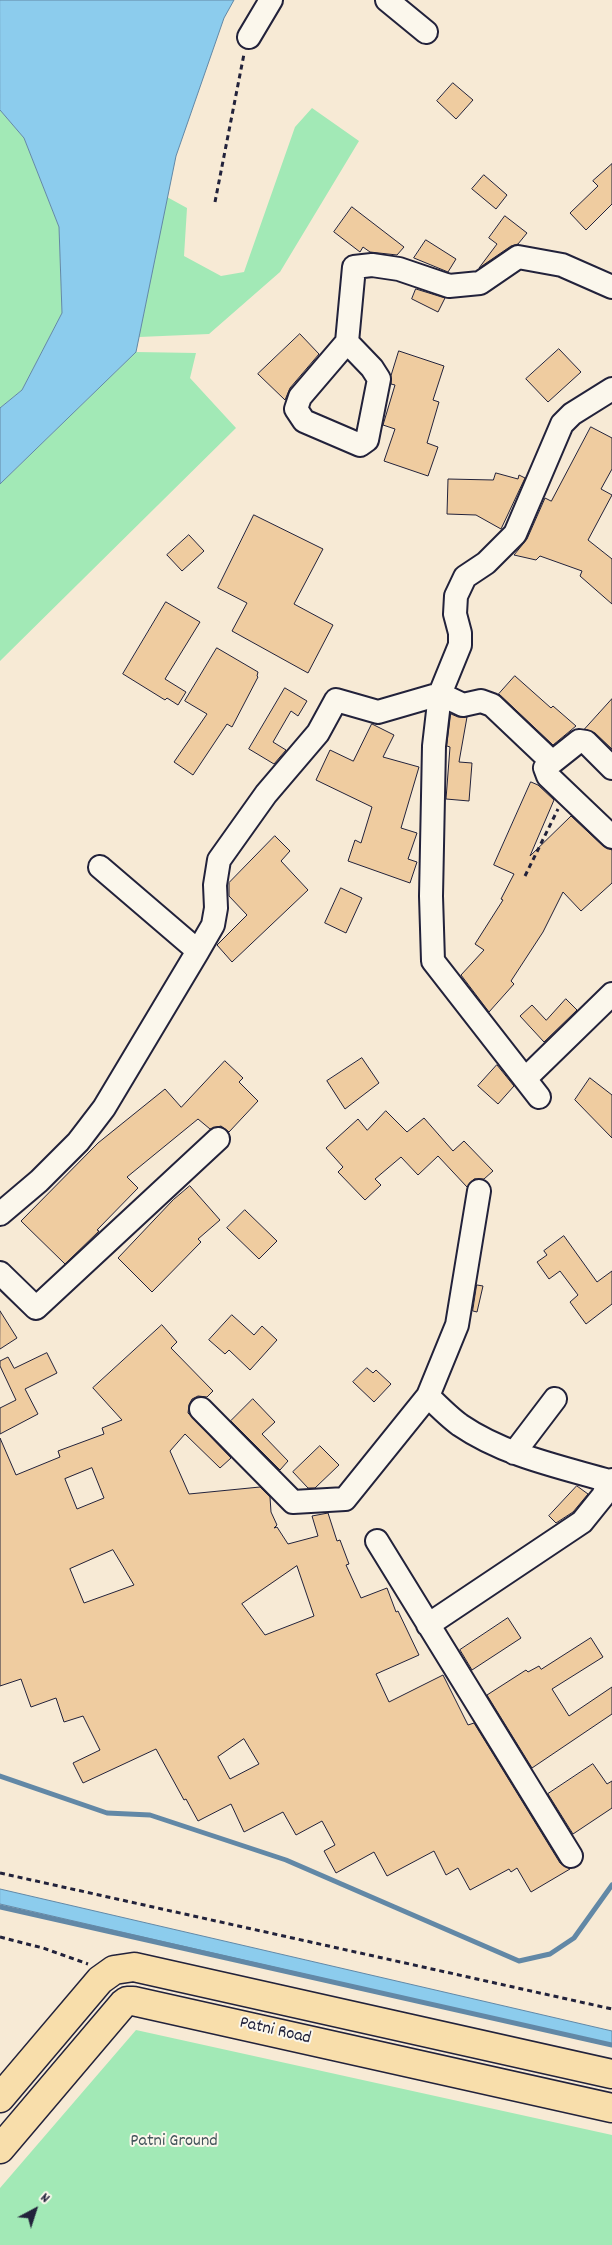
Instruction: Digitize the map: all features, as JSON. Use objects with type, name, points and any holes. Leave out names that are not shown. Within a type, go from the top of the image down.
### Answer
[{"type":"main road","name":"Patni Road","points":[[0,2098],[100,1980],[114,1970],[134,1967],[612,2074]]},
{"type":"main road","name":"Patni Road","points":[[0,2149],[127,2001],[612,2108]]},
{"type":"street","points":[[250,37],[271,0]]},
{"type":"street","points":[[387,0],[426,32]]},
{"type":"street","points":[[347,342],[354,267],[372,265],[399,270],[449,286],[480,283],[518,257],[562,265],[612,287]]},
{"type":"street","points":[[539,1097],[433,961],[434,746],[440,694],[460,645],[460,633],[455,614],[456,596],[465,578],[486,563],[515,534],[562,424],[572,414],[612,388]]},
{"type":"street","points":[[0,1214],[39,1182],[72,1148],[104,1108],[212,925],[216,908],[215,885],[219,860],[266,794],[318,733],[336,700],[378,712],[440,694],[463,705],[481,701],[492,705],[552,761]]},
{"type":"street","points":[[612,768],[586,742],[579,741],[545,768],[545,772],[612,837]]},
{"type":"street","points":[[100,867],[198,951]]},
{"type":"street","points":[[525,1078],[612,994]]},
{"type":"street","points":[[0,1273],[36,1308],[218,1139]]},
{"type":"street","points":[[201,1409],[293,1502],[345,1499],[428,1396],[457,1325],[479,1191]]},
{"type":"street","points":[[428,1396],[460,1424],[502,1448],[610,1480],[604,1496],[582,1522],[428,1625]]},
{"type":"street","points":[[514,1452],[555,1398]]},
{"type":"street","points":[[377,1541],[571,1856]]},
{"type":"path","points":[[216,202],[244,51],[250,37]]},
{"type":"path","points":[[525,876],[566,793]]},
{"type":"path","points":[[0,1873],[612,2010]]},
{"type":"path","points":[[0,1938],[43,1948],[93,1966]]},
{"type":"green space","points":[[312,108],[359,141],[280,272],[209,334],[139,337],[167,197],[187,208],[184,256],[221,276],[244,272],[295,127]]},
{"type":"green space","points":[[0,110],[24,138],[59,227],[62,313],[22,390],[0,408]]},
{"type":"green space","points":[[136,352],[196,353],[190,378],[236,428],[0,661],[0,484]]},
{"type":"green space","name":"Patni Ground","points":[[136,2030],[612,2135],[612,2245],[0,2245],[0,2188]]},
{"type":"water","points":[[0,0],[234,0],[224,18],[176,156],[136,352],[0,484],[0,408],[22,390],[62,313],[59,227],[24,138],[0,110]]},
{"type":"water","points":[[0,1889],[612,2031],[612,2045],[0,1904]]},
{"type":"building","points":[[453,83],[473,100],[456,119],[437,101]]},
{"type":"building","points":[[612,164],[612,204],[586,230],[570,213],[598,186],[593,181]]},
{"type":"building","points":[[484,175],[507,195],[496,209],[472,189]]},
{"type":"building","points":[[352,207],[404,247],[397,255],[370,252],[363,247],[360,252],[334,232]]},
{"type":"building","points":[[505,216],[527,233],[518,244],[511,246],[479,268],[497,244],[489,238]]},
{"type":"building","points":[[426,240],[456,259],[448,272],[414,258]]},
{"type":"building","points":[[416,289],[445,298],[438,312],[412,299]]},
{"type":"building","points":[[300,334],[319,354],[290,388],[285,400],[258,374]]},
{"type":"building","points":[[559,349],[581,372],[548,402],[526,379]]},
{"type":"building","points":[[399,351],[444,366],[433,400],[439,402],[427,443],[438,447],[428,476],[384,461],[395,429],[383,425],[395,385],[391,384],[391,376]]},
{"type":"building","points":[[591,427],[612,438],[612,469],[601,489],[612,495],[588,540],[612,559],[612,604],[580,576],[582,571],[540,556],[536,560],[514,555],[527,539],[545,498],[551,501]]},
{"type":"building","points":[[496,473],[518,479],[519,475],[525,478],[501,529],[476,515],[447,514],[448,479],[493,480]]},
{"type":"building","points":[[254,515],[323,549],[294,604],[333,625],[308,673],[232,631],[247,603],[218,588]]},
{"type":"building","points":[[189,535],[204,551],[182,571],[167,555]]},
{"type":"building","points":[[166,602],[200,622],[165,679],[186,692],[178,705],[167,698],[165,700],[123,674]]},
{"type":"building","points":[[217,648],[258,672],[258,677],[232,727],[227,724],[193,775],[174,762],[207,714],[185,701]]},
{"type":"building","points":[[515,676],[551,708],[553,706],[576,726],[553,745],[499,694]]},
{"type":"building","points":[[285,688],[307,701],[298,716],[291,711],[273,742],[286,750],[274,764],[249,749]]},
{"type":"building","points":[[612,699],[612,749],[595,733],[585,729]]},
{"type":"building","points":[[451,714],[458,717],[467,717],[459,762],[472,763],[469,801],[446,799],[450,747],[447,746]]},
{"type":"building","points":[[372,724],[394,735],[383,757],[419,767],[401,828],[417,833],[408,859],[417,862],[410,883],[348,861],[355,840],[361,843],[372,807],[316,780],[330,750],[353,761]]},
{"type":"building","points":[[531,782],[538,785],[554,800],[530,856],[571,816],[603,846],[612,850],[612,883],[581,911],[563,892],[543,932],[511,981],[514,984],[489,1012],[461,975],[484,950],[475,944],[503,900],[501,899],[514,874],[494,865]]},
{"type":"building","points":[[275,836],[290,851],[281,861],[308,890],[232,962],[217,945],[247,915],[229,896],[229,883]]},
{"type":"building","points":[[341,888],[362,898],[346,933],[325,923]]},
{"type":"building","points":[[566,999],[577,1010],[544,1042],[520,1016],[532,1005],[546,1020]]},
{"type":"building","points":[[362,1058],[379,1083],[345,1109],[327,1081]]},
{"type":"building","points":[[225,1061],[243,1078],[239,1082],[258,1101],[229,1132],[221,1126],[210,1129],[198,1119],[127,1177],[138,1188],[97,1230],[99,1231],[65,1264],[21,1221],[98,1143],[165,1089],[181,1107]]},
{"type":"building","points":[[497,1065],[514,1086],[498,1104],[478,1086]]},
{"type":"building","points":[[590,1078],[612,1095],[612,1138],[575,1100]]},
{"type":"building","points":[[386,1111],[407,1132],[424,1118],[453,1151],[464,1141],[493,1171],[484,1179],[474,1179],[467,1187],[438,1156],[418,1175],[401,1157],[375,1179],[381,1185],[365,1200],[338,1172],[343,1167],[326,1148],[358,1119],[367,1130]]},
{"type":"building","points":[[190,1186],[220,1220],[198,1239],[201,1242],[152,1292],[118,1258],[173,1200]]},
{"type":"building","points":[[245,1210],[277,1241],[259,1259],[227,1228]]},
{"type":"building","points":[[564,1236],[597,1282],[612,1271],[612,1304],[586,1324],[570,1302],[578,1295],[560,1271],[549,1279],[537,1262],[547,1255],[544,1251]]},
{"type":"building","points":[[477,1285],[483,1286],[477,1312],[473,1311]]},
{"type":"building","points":[[0,1311],[17,1338],[0,1349]]},
{"type":"building","points":[[232,1315],[254,1335],[262,1326],[277,1340],[250,1370],[229,1350],[225,1354],[209,1340]]},
{"type":"building","points":[[162,1325],[177,1342],[171,1348],[213,1391],[207,1397],[198,1396],[192,1399],[188,1413],[231,1458],[220,1468],[185,1434],[170,1451],[189,1494],[260,1487],[270,1497],[271,1512],[277,1525],[274,1528],[277,1527],[288,1544],[318,1536],[312,1516],[328,1513],[337,1541],[340,1540],[349,1564],[346,1565],[361,1598],[387,1588],[396,1612],[398,1611],[419,1655],[376,1674],[389,1702],[443,1675],[468,1725],[474,1723],[560,1863],[570,1869],[531,1892],[517,1868],[511,1872],[509,1869],[470,1890],[458,1868],[446,1875],[434,1851],[387,1876],[374,1852],[336,1873],[324,1851],[335,1845],[322,1821],[296,1835],[283,1812],[244,1832],[231,1804],[198,1821],[186,1799],[184,1800],[156,1749],[83,1783],[73,1763],[100,1750],[83,1716],[64,1722],[56,1698],[31,1707],[21,1679],[0,1686],[0,1438],[16,1475],[60,1457],[58,1451],[104,1434],[102,1428],[122,1420],[93,1388]],"holes":[[[92,1468],[104,1498],[77,1509],[65,1479]],[[113,1550],[134,1585],[84,1603],[70,1569]],[[297,1566],[314,1616],[265,1635],[242,1604]],[[244,1739],[259,1764],[230,1779],[218,1757]]]},
{"type":"building","points":[[47,1353],[57,1373],[25,1389],[38,1414],[0,1434],[0,1408],[16,1400],[0,1366],[0,1361],[8,1357],[14,1368]]},
{"type":"building","points":[[367,1368],[373,1373],[376,1370],[391,1384],[374,1402],[353,1382]]},
{"type":"building","points":[[253,1399],[275,1422],[262,1434],[288,1461],[280,1470],[231,1421]]},
{"type":"building","points":[[320,1446],[339,1465],[315,1488],[308,1488],[293,1472]]},
{"type":"building","points":[[577,1486],[588,1494],[573,1512],[556,1523],[549,1516]]},
{"type":"building","points":[[508,1618],[521,1638],[472,1670],[460,1650]]},
{"type":"building","points":[[591,1638],[603,1657],[552,1689],[569,1716],[612,1687],[612,1714],[532,1768],[487,1695],[526,1670],[528,1672],[539,1666],[541,1669]]},
{"type":"building","points":[[593,1764],[607,1784],[612,1781],[612,1808],[573,1834],[548,1794]]},
{"type":"waterway","points":[[0,1776],[107,1813],[150,1815],[286,1860],[519,1961],[550,1954],[574,1938],[612,1885]]},
{"type":"waterway","points":[[0,1907],[612,2045]]}]
